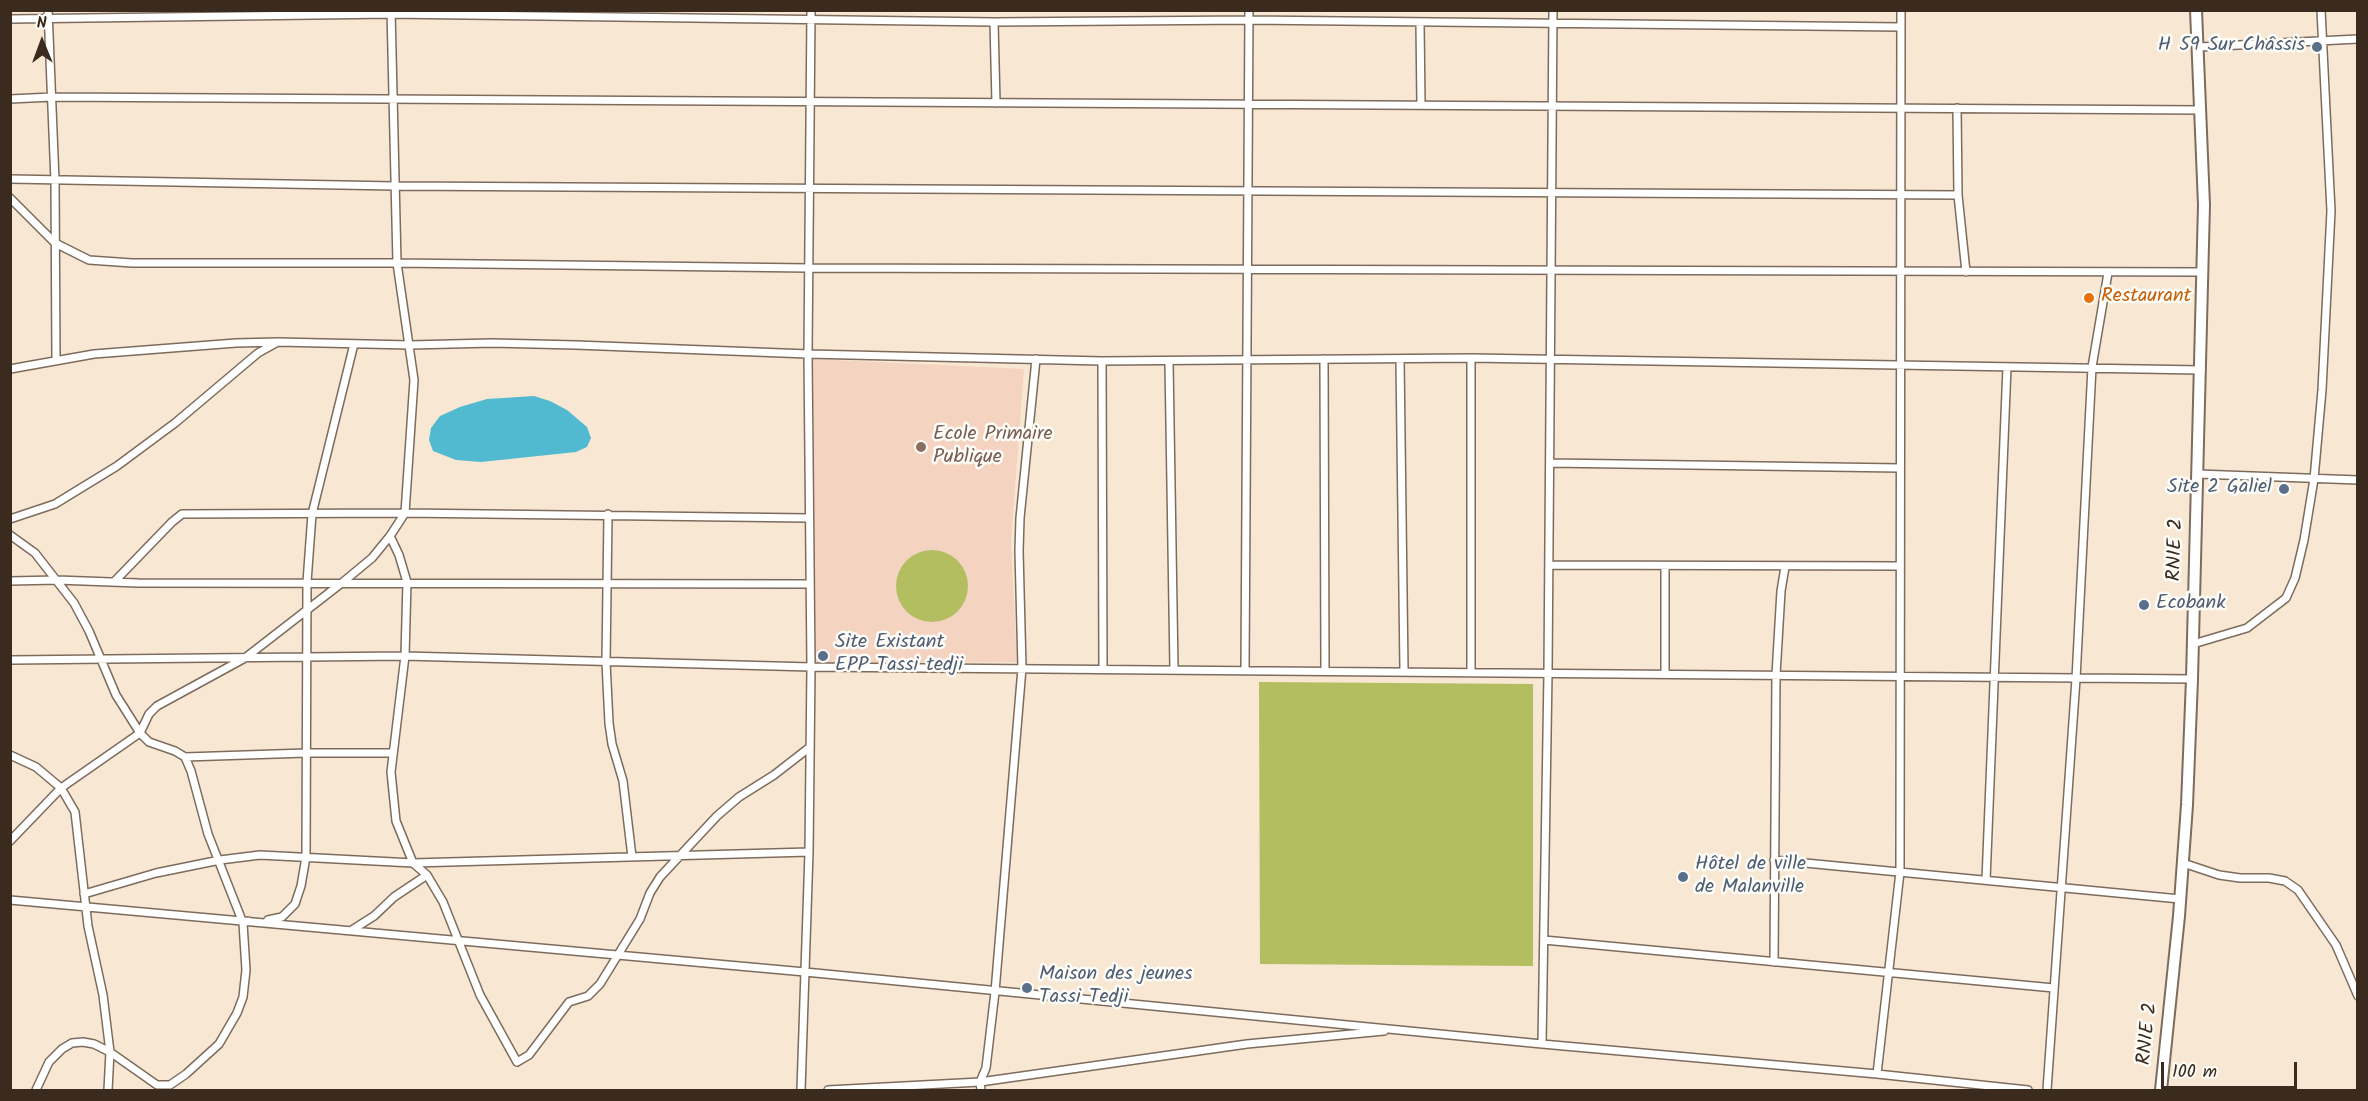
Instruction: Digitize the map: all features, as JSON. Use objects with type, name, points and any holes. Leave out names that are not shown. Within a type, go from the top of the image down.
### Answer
[{"type":"main road","name":"RNIE 2","points":[[2162,1090],[2180,899],[2192,679],[2203,272],[2201,110],[2196,10]]},
{"type":"street","points":[[48,10],[55,181],[57,361]]},
{"type":"street","points":[[801,1090],[809,852],[811,667],[808,354],[811,10]]},
{"type":"street","points":[[897,20],[898,10]]},
{"type":"street","points":[[1245,670],[1249,10]]},
{"type":"street","points":[[1542,1044],[1548,673],[1553,10]]},
{"type":"street","points":[[1877,1074],[1900,872],[1901,10]]},
{"type":"street","points":[[2193,644],[2247,628],[2286,597],[2295,578],[2314,479],[2322,390],[2331,211],[2321,10]]},
{"type":"street","points":[[10,841],[61,788],[140,733],[149,714],[157,706],[245,658],[307,612],[372,558],[405,513],[414,380],[397,263],[391,12]]},
{"type":"street","points":[[10,19],[391,12],[994,22],[1249,20],[1901,27]]},
{"type":"street","points":[[994,22],[996,103]]},
{"type":"street","points":[[1420,23],[1421,105]]},
{"type":"street","points":[[2199,47],[2358,39]]},
{"type":"street","points":[[10,99],[52,97],[2201,110]]},
{"type":"street","points":[[1957,108],[1958,195],[1966,272]]},
{"type":"street","points":[[10,179],[395,186],[1958,195]]},
{"type":"street","points":[[10,198],[55,243],[89,260],[142,263],[397,263],[809,268],[2203,272]]},
{"type":"street","points":[[2047,1090],[2076,679],[2092,367],[2108,273]]},
{"type":"street","points":[[10,519],[54,504],[117,465],[175,423],[258,353],[278,342]]},
{"type":"street","points":[[10,369],[94,354],[278,342],[586,345],[808,354],[1169,362],[1471,358],[2201,370]]},
{"type":"street","points":[[254,921],[282,917],[295,904],[301,886],[306,857],[307,582],[312,514],[354,344]]},
{"type":"street","points":[[1471,358],[1471,672]]},
{"type":"street","points":[[981,1090],[986,1068],[995,992],[1022,668],[1020,518],[1036,359]]},
{"type":"street","points":[[1324,359],[1325,671]]},
{"type":"street","points":[[1400,359],[1404,671]]},
{"type":"street","points":[[1102,361],[1103,668]]},
{"type":"street","points":[[1169,362],[1174,669]]},
{"type":"street","points":[[1986,880],[2007,367]]},
{"type":"street","points":[[1550,463],[1900,468]]},
{"type":"street","points":[[2198,474],[2358,480]]},
{"type":"street","points":[[114,582],[182,514],[608,514],[808,518]]},
{"type":"street","points":[[608,514],[606,662],[609,723],[612,744],[623,781],[632,857]]},
{"type":"street","points":[[10,535],[35,553],[74,603],[89,631],[116,695],[140,733],[149,742],[175,751],[184,758],[192,771],[205,825],[243,921],[246,970],[243,997],[224,1036],[204,1059],[177,1081],[163,1086],[150,1081],[110,1052],[94,1044],[72,1043],[49,1062],[36,1090]]},
{"type":"street","points":[[390,536],[399,555],[407,582],[405,656],[393,753],[392,799],[396,821],[413,862],[427,875],[443,902],[480,995],[517,1062],[529,1055],[569,1002],[594,992],[640,919],[650,893],[660,877],[739,796],[774,775],[810,747]]},
{"type":"street","points":[[1549,565],[1900,566]]},
{"type":"street","points":[[1665,566],[1665,674]]},
{"type":"street","points":[[1774,962],[1776,675],[1781,591],[1785,567]]},
{"type":"street","points":[[10,581],[809,584]]},
{"type":"street","points":[[10,660],[405,656],[811,667],[2192,679]]},
{"type":"street","points":[[184,758],[306,753],[393,753]]},
{"type":"street","points":[[10,755],[36,768],[61,788],[75,812],[84,894],[104,995],[110,1052],[108,1090]]},
{"type":"street","points":[[84,894],[156,873],[220,860],[260,855],[413,862],[809,852]]},
{"type":"street","points":[[1774,860],[2180,899]]},
{"type":"street","points":[[2182,862],[2219,875],[2285,881],[2298,890],[2336,945],[2358,996]]},
{"type":"street","points":[[352,930],[374,916],[393,897],[427,875]]},
{"type":"street","points":[[10,900],[805,972],[2028,1090]]},
{"type":"street","points":[[1544,940],[2055,988]]},
{"type":"street","points":[[828,1090],[981,1082],[1246,1044],[1401,1029]]},
{"type":"shaded area","points":[[813,359],[1024,369],[1011,542],[1017,662],[816,663]]},
{"type":"green space","points":[[932,550],[952,556],[962,566],[968,586],[962,606],[952,616],[932,622],[912,616],[902,606],[896,586],[902,566],[912,556]]},
{"type":"green space","points":[[1259,682],[1533,684],[1533,966],[1260,964]]},
{"type":"water","points":[[534,396],[567,410],[587,427],[591,438],[587,447],[576,452],[481,462],[456,460],[433,451],[429,440],[431,428],[440,416],[487,399]]},
{"type":"place","name":"H 59 Sur Châssis","points":[[2317,47]]},
{"type":"place","name":"Restaurant","points":[[2089,298]]},
{"type":"place","name":"Ecole Primaire Publique","points":[[921,447]]},
{"type":"place","name":"Site 2 Galiel","points":[[2284,489]]},
{"type":"place","name":"Ecobank","points":[[2144,605]]},
{"type":"place","name":"Site Existant EPP Tassi tedji","points":[[823,656]]},
{"type":"place","name":"Hôtel de ville de Malanville","points":[[1683,877]]},
{"type":"place","name":"Maison des jeunes Tassi Tedji","points":[[1027,988]]}]
